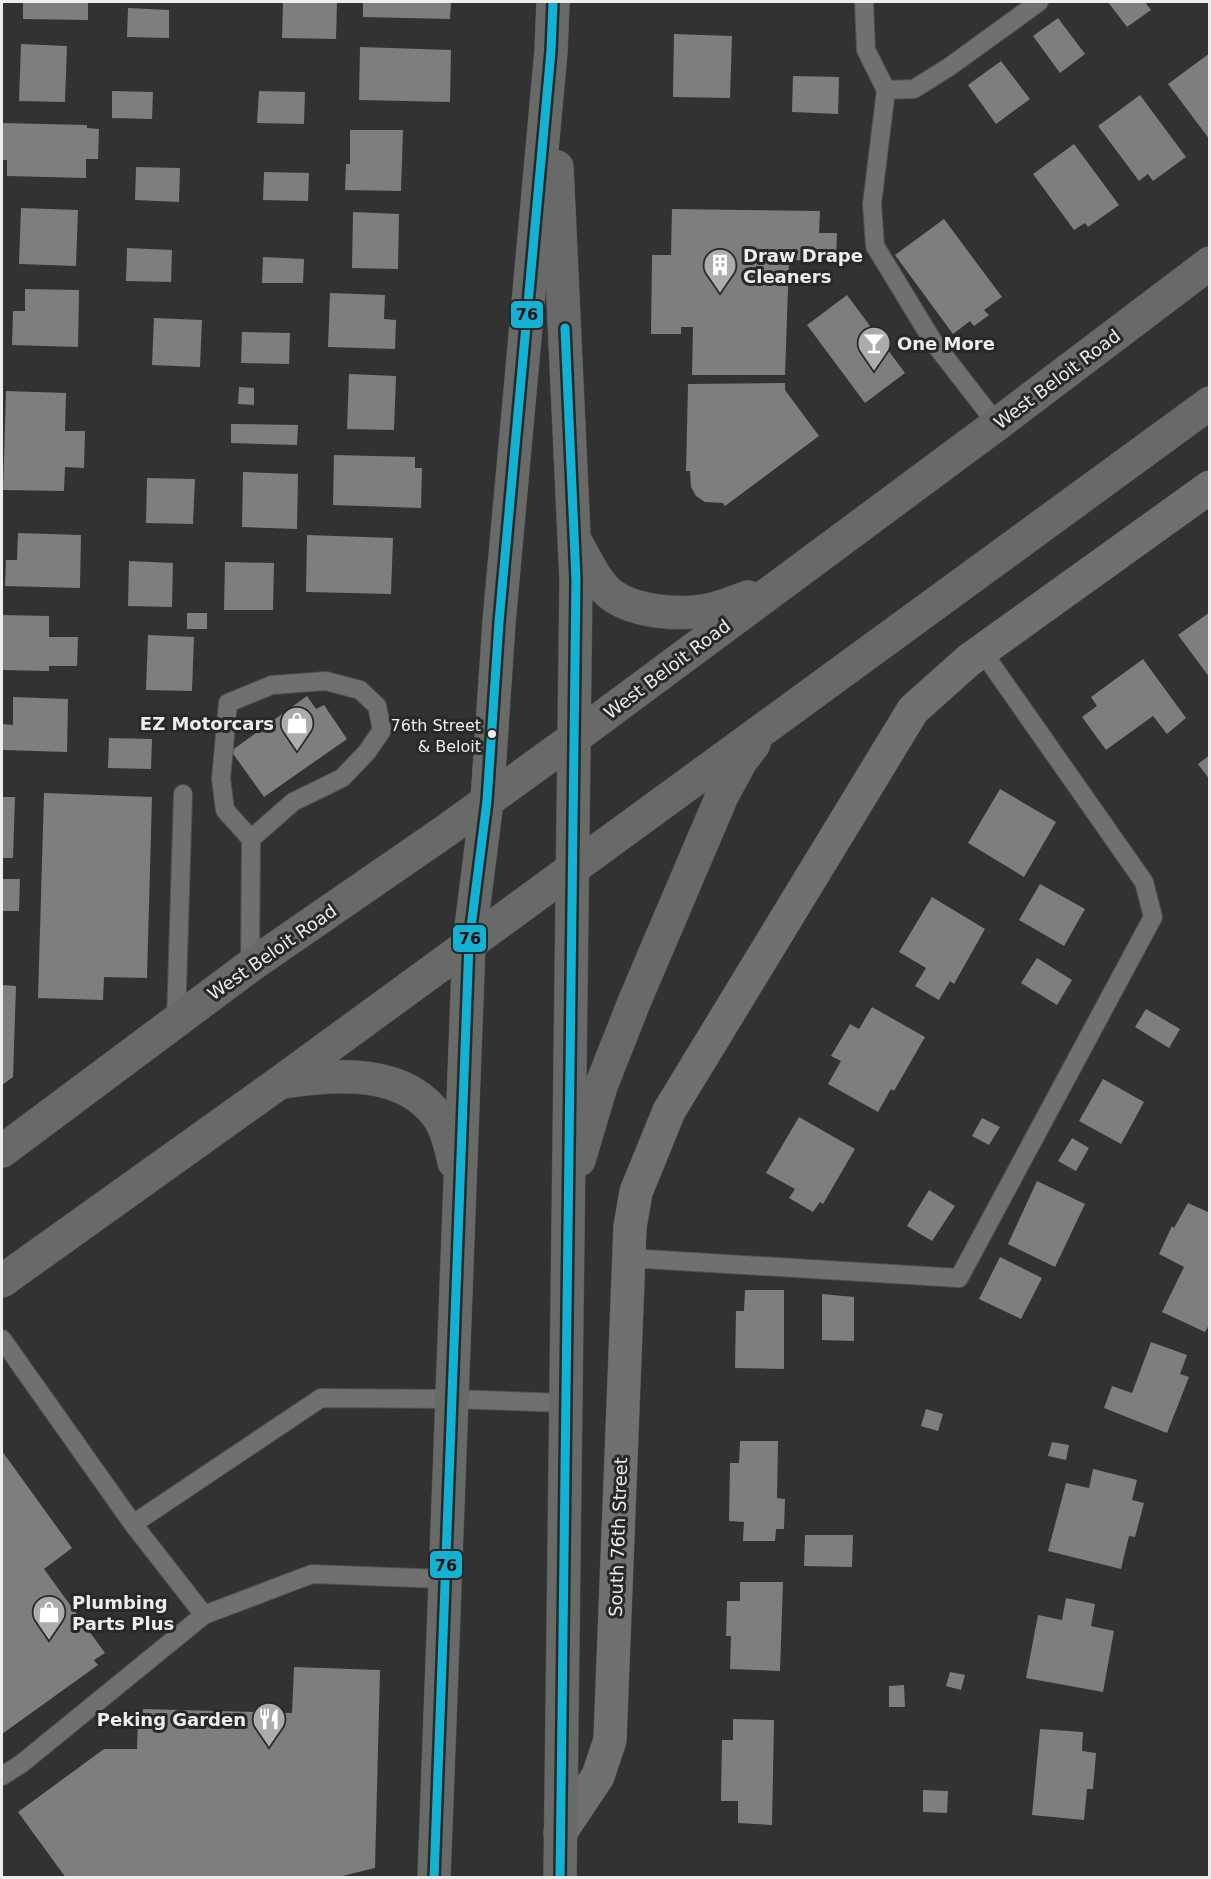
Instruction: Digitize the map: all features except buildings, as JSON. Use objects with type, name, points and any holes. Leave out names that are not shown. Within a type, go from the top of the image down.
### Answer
[{"type":"main road","points":[[434,1878],[469,943],[487,801],[499,622],[551,51],[553,2]]},
{"type":"main road","points":[[551,51],[575,541],[560,1878]]},
{"type":"main road","name":"West Beloit Road","points":[[2,1151],[250,966],[574,738],[997,424],[1209,263]]},
{"type":"main road","points":[[2,1281],[279,1083],[1209,403]]},
{"type":"main road","points":[[575,541],[601,583],[613,596],[630,606],[687,613],[713,609],[775,587]]},
{"type":"main road","points":[[568,1199],[601,1086],[635,1000],[722,796],[741,761],[769,724]]},
{"type":"main road","points":[[279,1083],[324,1076],[360,1076],[401,1088],[424,1102],[439,1119],[451,1149],[460,1187]]},
{"type":"street","points":[[629,1243],[636,1192],[669,1111],[913,710],[982,651],[1209,487]]},
{"type":"street","name":"South 76th Street","points":[[560,1833],[598,1776],[610,1740],[629,1243]]},
{"type":"lane","points":[[864,2],[866,50],[886,90],[872,204],[875,246],[934,343],[997,424]]},
{"type":"lane","points":[[886,90],[914,89],[950,67],[1039,2]]},
{"type":"lane","points":[[629,1243],[959,1278],[1153,917],[1144,882],[982,651]]},
{"type":"lane","points":[[250,966],[251,839],[225,810],[221,779],[228,703],[272,685],[326,681],[360,690],[377,706],[382,730],[367,752],[342,778],[293,802],[251,839]]},
{"type":"lane","points":[[176,1021],[183,794]]},
{"type":"lane","points":[[2,1339],[133,1524],[204,1615]]},
{"type":"lane","points":[[133,1524],[321,1398],[452,1399],[566,1404]]},
{"type":"lane","points":[[2,1776],[21,1764],[204,1615],[312,1574],[444,1580]]},
{"type":"transit line","name":"76","points":[[434,1878],[469,943],[487,801],[499,622],[551,51],[553,2]]},
{"type":"transit line","name":"76","points":[[560,1878],[576,580],[565,328]]},
{"type":"place","name":"Draw Drape Cleaners","points":[[720,294]]},
{"type":"place","name":"One More","points":[[874,372]]},
{"type":"place","name":"76th Street & Beloit","points":[[492,734]]},
{"type":"place","name":"EZ Motorcars","points":[[297,752]]},
{"type":"place","name":"Plumbing Parts Plus","points":[[49,1641]]},
{"type":"place","name":"Peking Garden","points":[[269,1748]]}]
